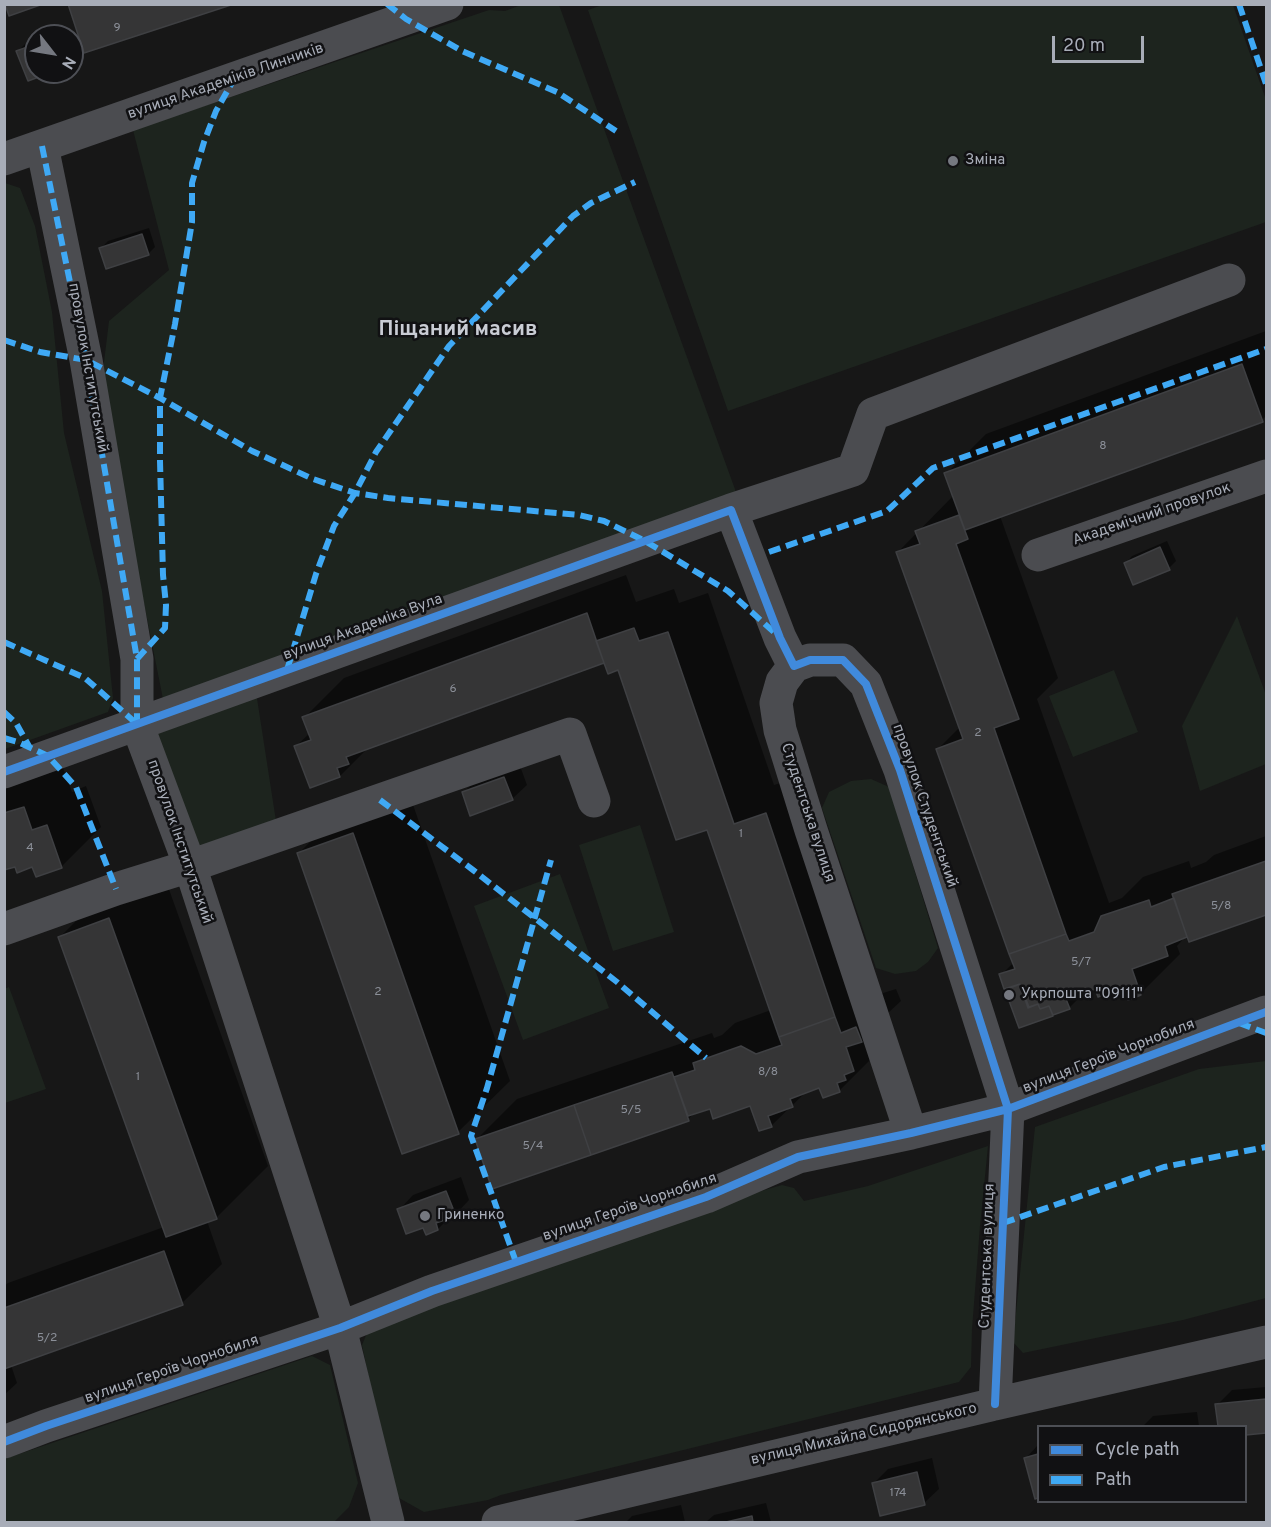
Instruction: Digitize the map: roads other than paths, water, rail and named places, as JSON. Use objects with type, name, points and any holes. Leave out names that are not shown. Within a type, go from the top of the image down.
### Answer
[{"type":"street","name":"вулиця Академіків Линників","points":[[4,159],[447,4]]},
{"type":"street","name":"провулок Інститутський","points":[[42,146],[86,360],[137,659],[137,724],[190,866],[340,1328],[388,1522]]},
{"type":"street","name":"вулиця Академіка Вула","points":[[4,772],[731,510],[853,470],[873,414],[1229,280]]},
{"type":"street","name":"Академічний провулок","points":[[1038,555],[1266,476]]},
{"type":"street","points":[[731,510],[780,638],[794,666]]},
{"type":"street","name":"провулок Студентський","points":[[794,666],[810,660],[843,660],[866,684],[900,770],[1008,1109]]},
{"type":"street","name":"Студентська вулиця","points":[[794,666],[782,682],[776,703],[780,730],[911,1133]]},
{"type":"street","points":[[4,929],[570,734],[594,801]]},
{"type":"street","name":"вулиця Героїв Чорнобиля","points":[[4,1442],[340,1328],[432,1291],[706,1197],[798,1157],[1008,1109],[1266,1012]]},
{"type":"street","name":"Студентська вулиця","points":[[995,1404],[1008,1109]]},
{"type":"street","name":"вулиця Михайла Сидорянського","points":[[498,1522],[1266,1342]]},
{"type":"place","name":"Зміна","points":[[953,161]]},
{"type":"place","name":"Укрпошта \"09111\"","points":[[1009,995]]},
{"type":"place","name":"Гриненко","points":[[425,1216]]},
{"type":"district","name":"Піщаний масив","points":[[458,331]]}]
